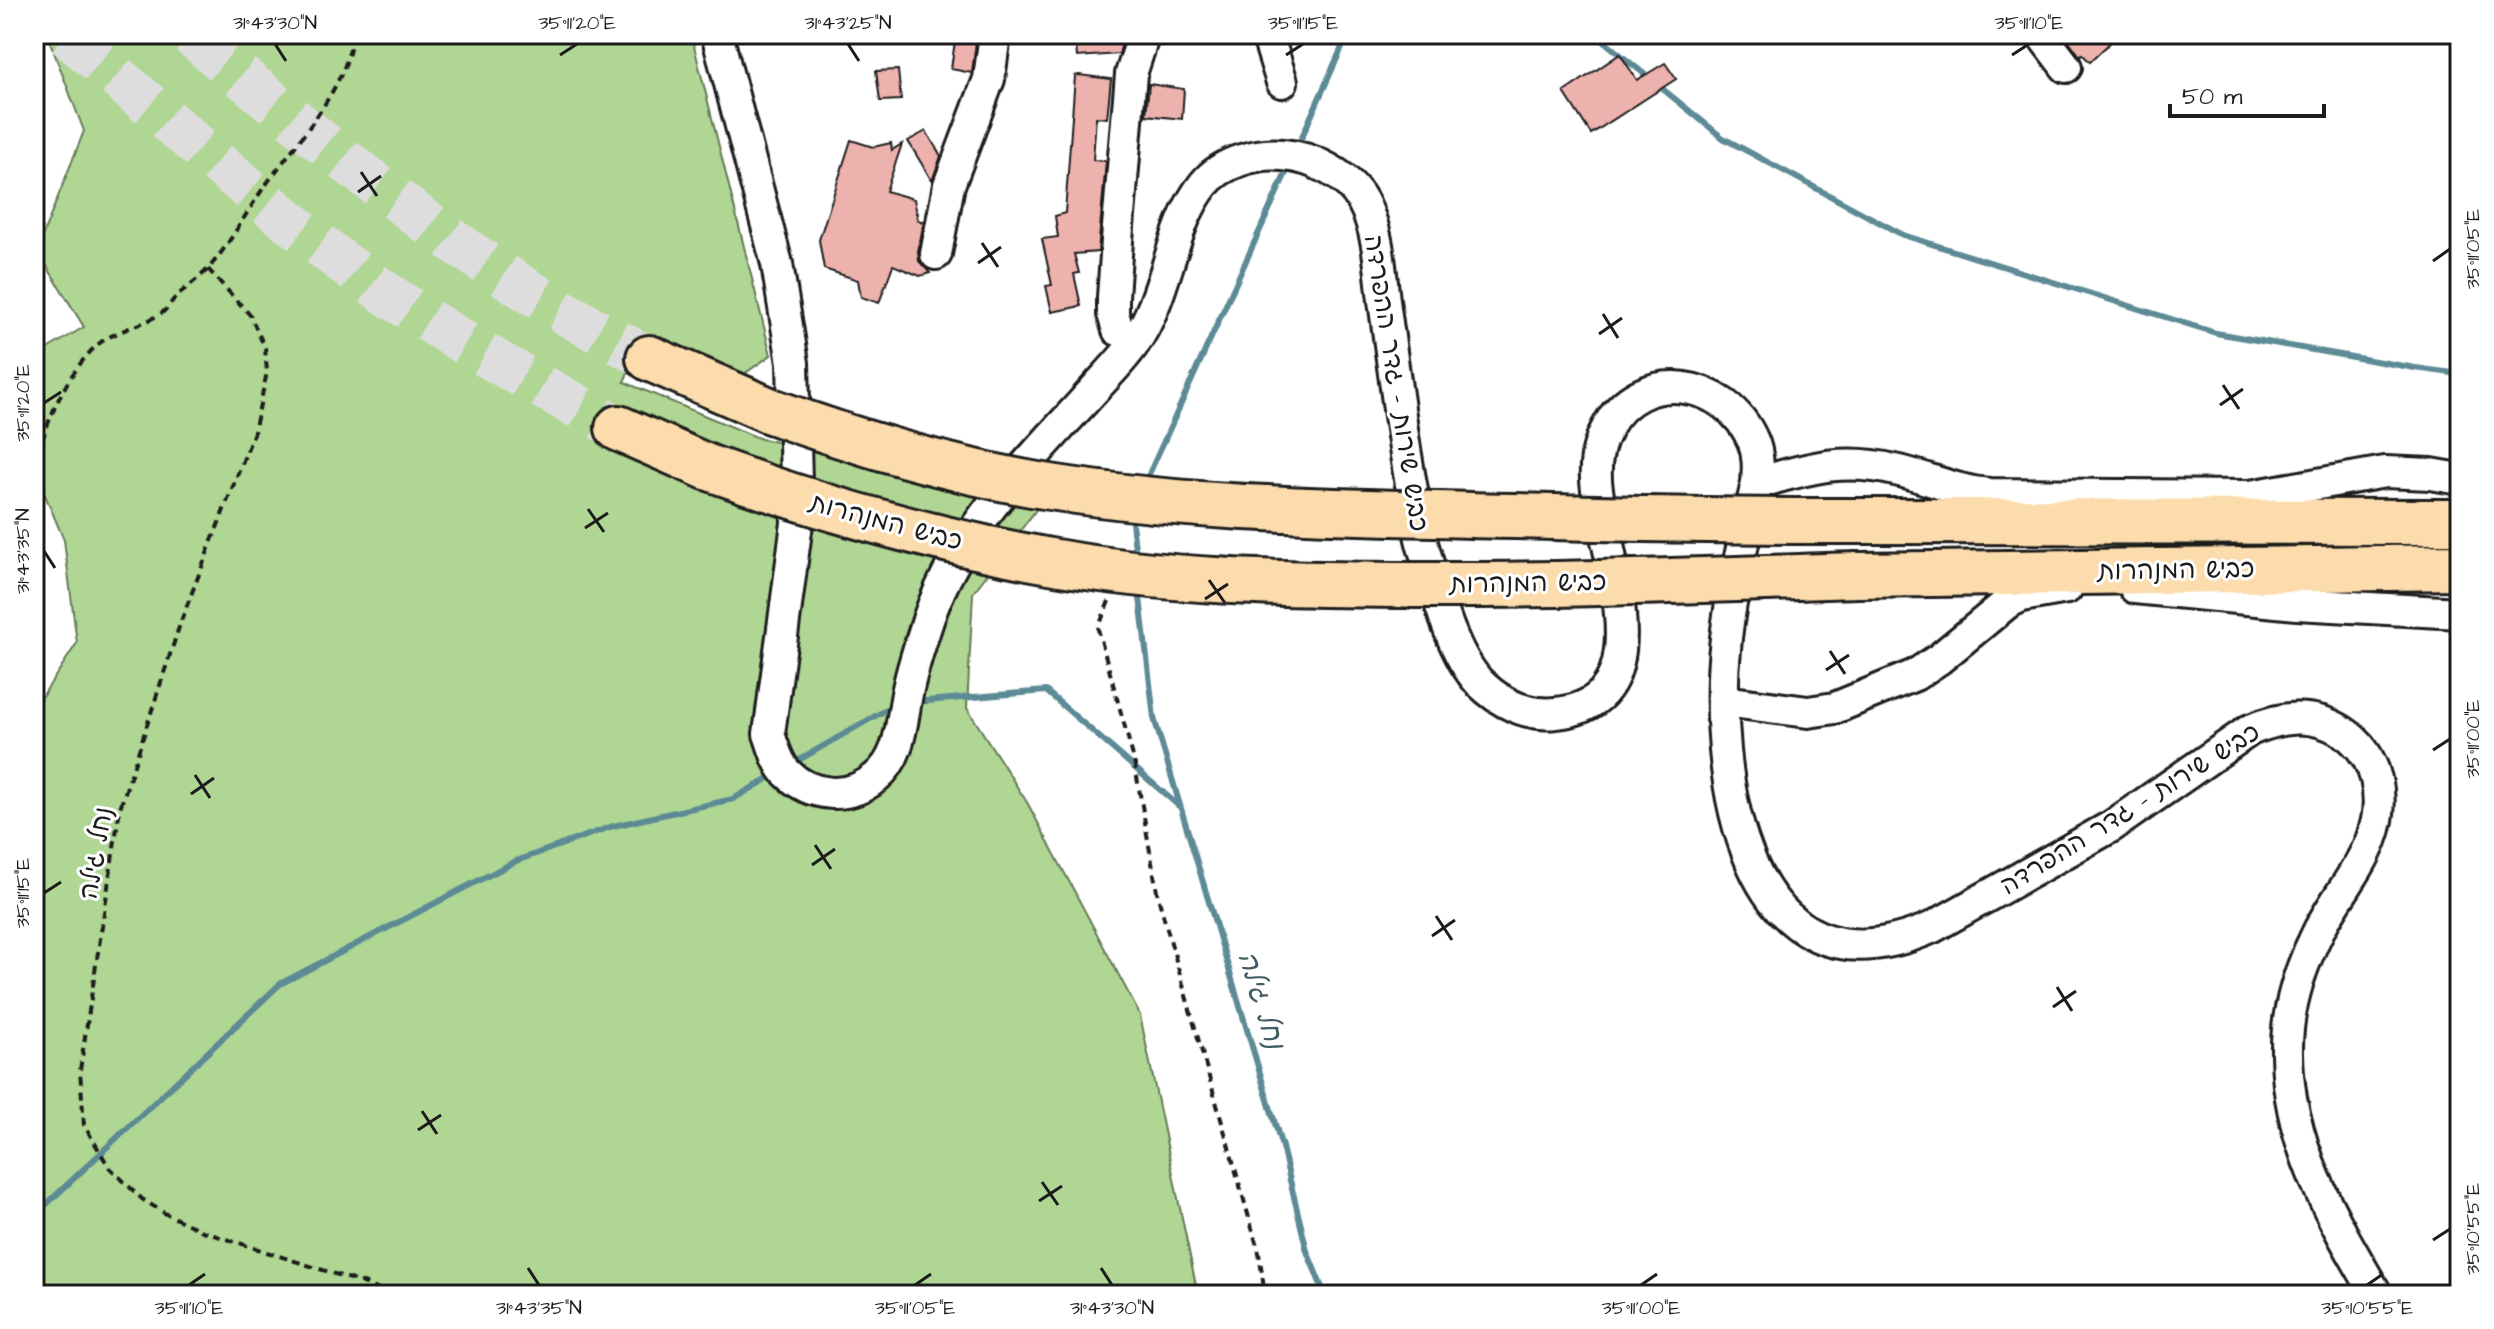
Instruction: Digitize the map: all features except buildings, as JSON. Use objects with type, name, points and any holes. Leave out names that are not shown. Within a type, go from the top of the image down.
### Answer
[{"type":"highway","name":"כביש המנהרות","points":[[649,358],[771,411],[833,433],[921,459],[1033,484],[1118,497],[1340,511],[1742,521],[2460,522]]},
{"type":"highway","name":"כביש המנהרות","points":[[618,428],[707,467],[785,495],[917,533],[1051,561],[1147,574],[1278,584],[1449,585],[1857,575],[2460,567]]},
{"type":"street","name":"כביש שירות - גדר ההפרדה","points":[[717,34],[777,264],[793,363],[797,523],[769,734],[778,760],[788,774],[806,787],[824,794],[843,793],[863,787],[891,763],[899,741],[917,652],[937,595],[967,537],[993,502],[1135,343],[1159,299],[1184,220],[1204,184],[1222,169],[1245,159],[1278,154],[1307,159],[1329,169],[1353,187],[1363,200],[1375,235],[1404,446],[1422,545],[1462,657],[1475,677],[1493,695],[1512,707],[1537,714],[1576,709],[1597,698],[1611,679],[1619,660],[1623,630],[1596,481],[1596,460],[1604,433],[1614,417],[1625,406],[1657,389],[1680,386],[1699,390],[1719,400],[1740,418],[1753,442],[1758,463],[1757,483],[1726,639],[1724,701],[1728,787],[1735,817],[1762,885],[1802,931],[1824,940],[1847,944],[1910,938],[2102,833],[2229,743],[2274,720],[2296,717],[2311,719],[2350,736],[2373,768],[2380,815],[2375,835],[2328,914],[2304,964],[2290,1013],[2287,1055],[2293,1107],[2313,1179],[2377,1295]]},
{"type":"street","points":[[936,254],[949,185],[989,79],[995,34]]},
{"type":"street","points":[[1118,330],[1113,314],[1113,297],[1120,196],[1131,74],[1144,34]]},
{"type":"street","points":[[1267,34],[1282,82]]},
{"type":"street","points":[[2041,34],[2066,67]]},
{"type":"street","points":[[1757,483],[1822,465],[1843,463],[1897,470],[1965,492],[1990,494],[2250,496],[2385,472],[2460,479]]},
{"type":"street","points":[[1724,701],[1808,712],[1835,708],[1915,675],[2007,603],[2022,596],[2064,588],[2135,588],[2297,604],[2460,613]]},
{"type":"path","points":[[34,467],[47,423],[74,373],[95,347],[164,311],[208,269],[298,145],[329,94],[351,49],[352,34]]},
{"type":"path","name":"נחל גילה","points":[[208,269],[250,315],[265,348],[267,372],[254,432],[181,621],[120,808],[80,1070],[84,1125],[109,1167],[142,1199],[166,1214],[205,1232],[366,1284],[389,1295]]},
{"type":"path","points":[[1113,592],[1098,629],[1134,760],[1158,897],[1259,1253],[1265,1295]]},
{"type":"green space","points":[[47,34],[691,34],[771,355],[744,374],[644,335],[624,382],[761,439],[1048,494],[973,593],[967,708],[1028,804],[1140,1015],[1198,1295],[34,1295],[34,709],[77,643],[64,540],[34,469],[34,357],[84,327],[37,250],[84,131]]},
{"type":"waterway","points":[[1296,150],[1348,34]]},
{"type":"waterway","points":[[1595,34],[1723,138],[1903,235],[2216,333],[2460,374]]},
{"type":"waterway","points":[[1144,485],[1290,164]]},
{"type":"waterway","points":[[1131,513],[1136,558]]},
{"type":"waterway","name":"נחל גילה","points":[[1139,589],[1154,718],[1282,1147],[1307,1251],[1325,1295]]},
{"type":"waterway","points":[[915,702],[1046,691],[1180,807]]},
{"type":"waterway","points":[[792,764],[896,704]]},
{"type":"waterway","points":[[34,1216],[280,984],[516,861],[613,826],[733,799],[776,774]]},
{"type":"tunnel","points":[[66,34],[258,196],[377,287],[465,343],[618,428]]},
{"type":"tunnel","points":[[190,34],[299,124],[467,251],[586,325],[649,358]]}]
